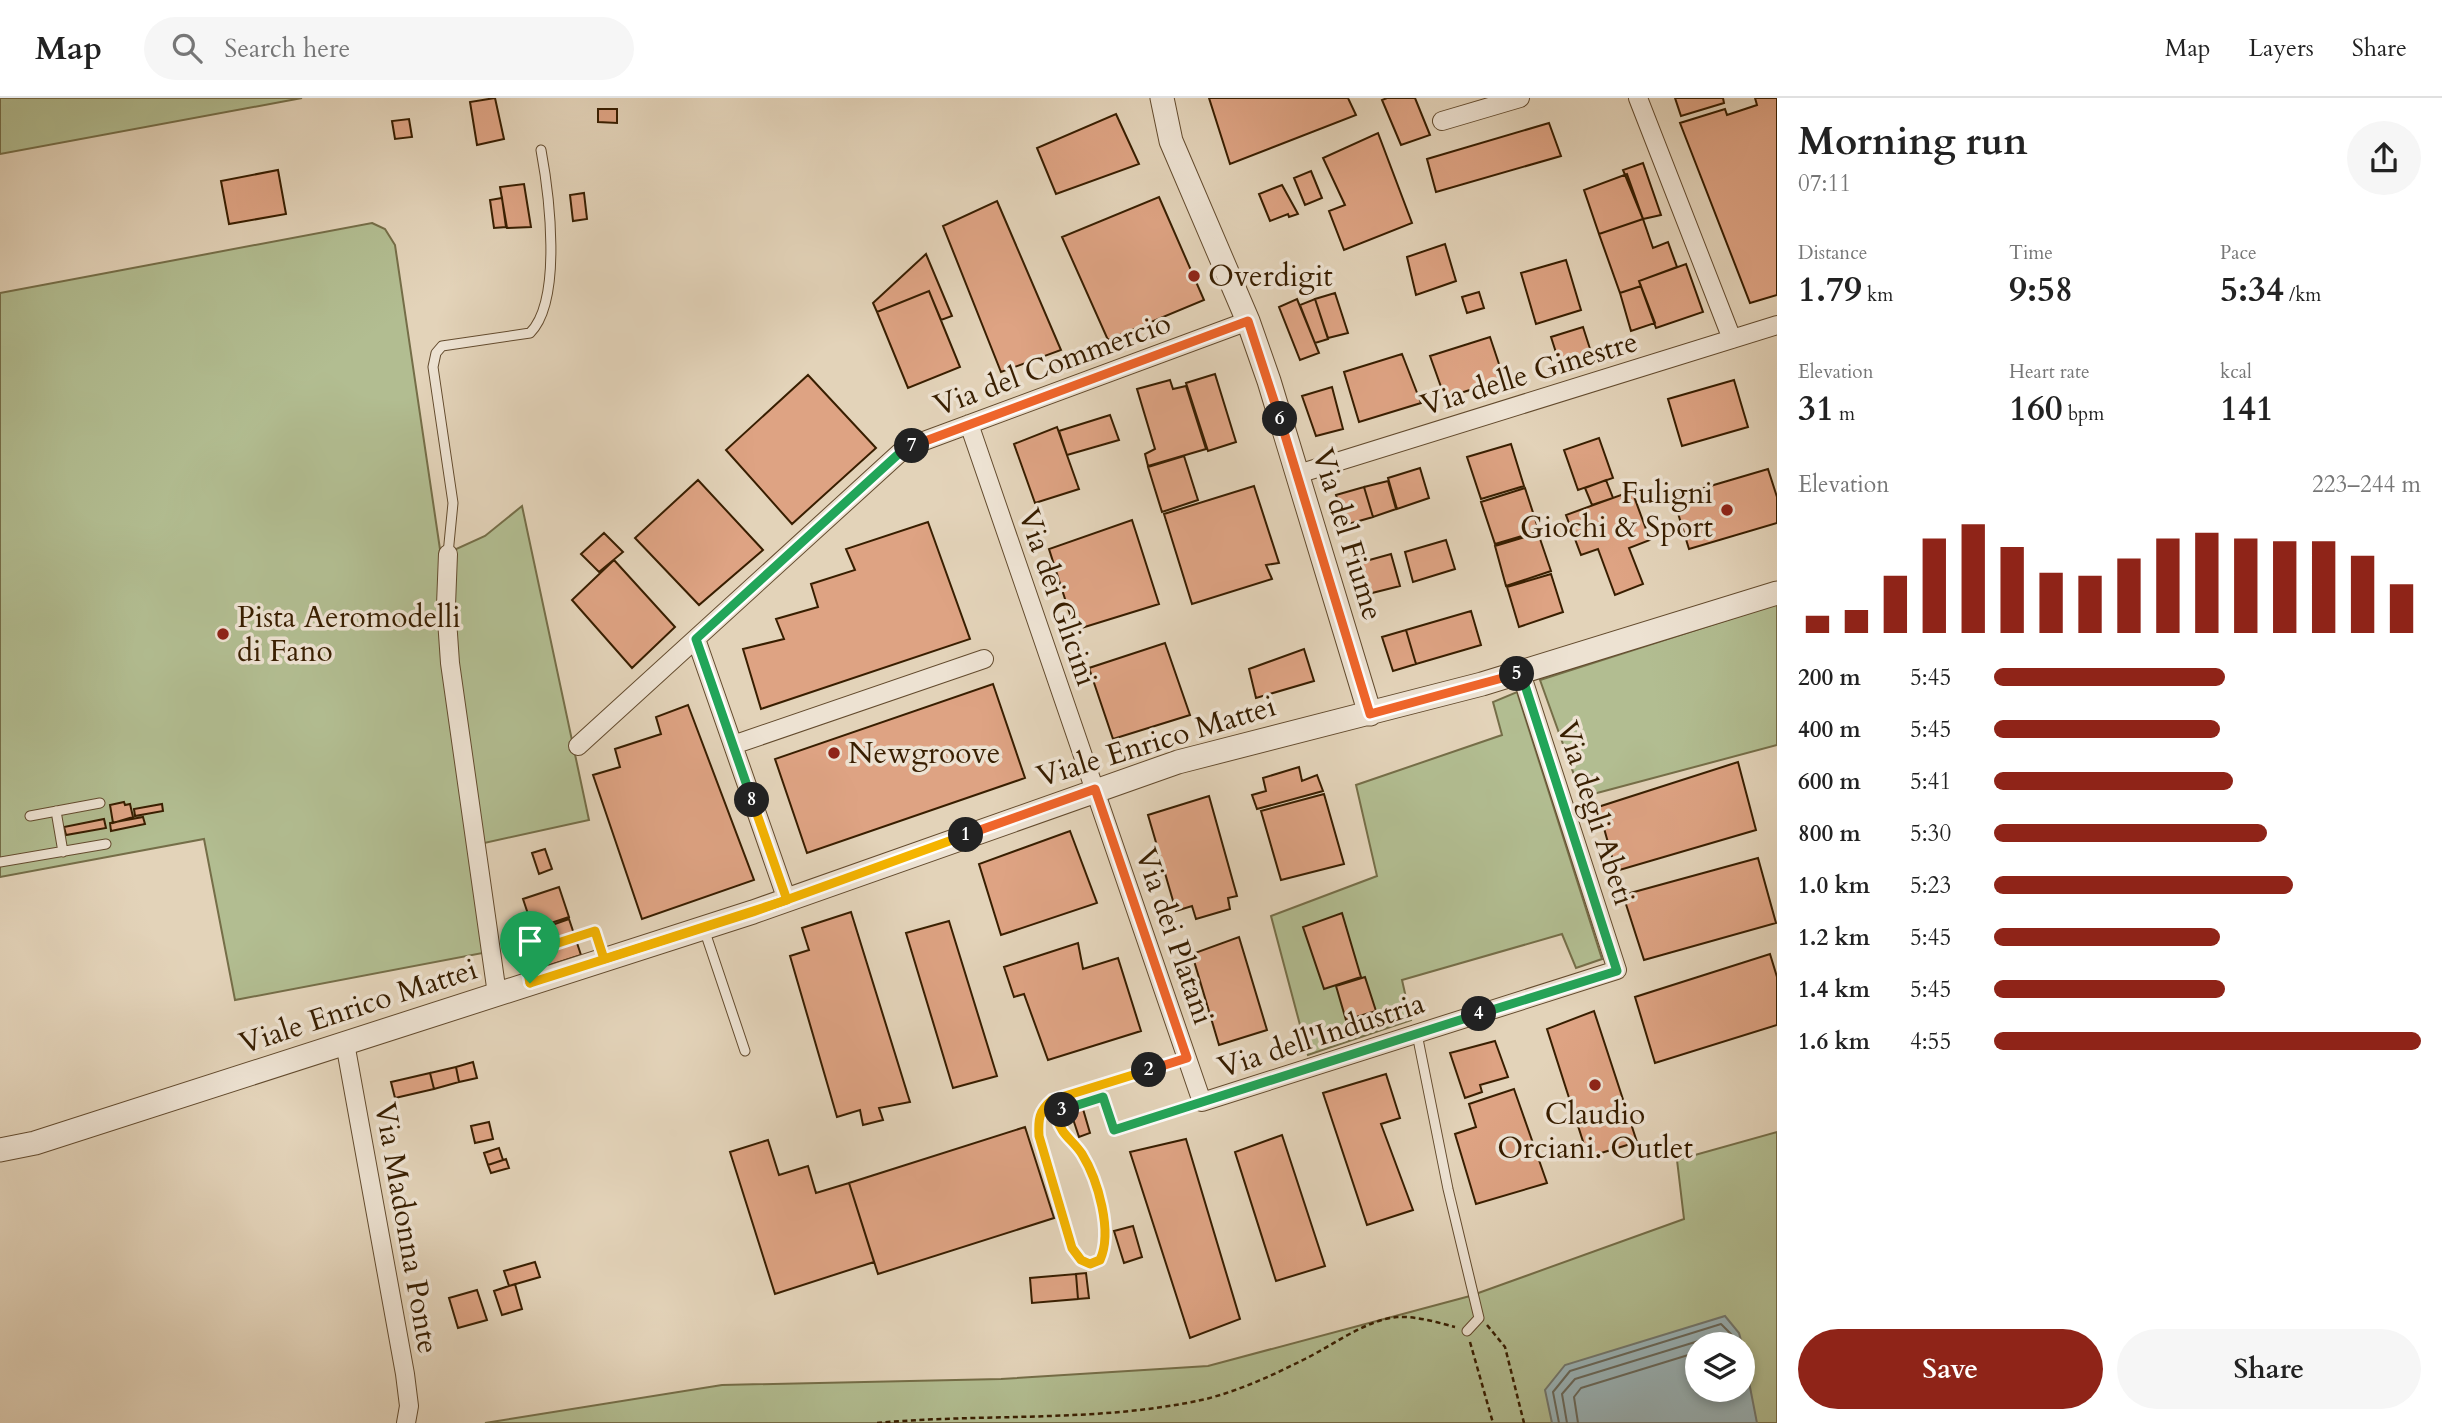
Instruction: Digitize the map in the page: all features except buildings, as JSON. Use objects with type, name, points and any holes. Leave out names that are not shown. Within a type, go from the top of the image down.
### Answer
[{"type":"street","name":"Via del Fiume","points":[[1161,98],[1171,141],[1248,321],[1298,474],[1370,714]]},
{"type":"street","points":[[1441,121],[1520,98]]},
{"type":"street","points":[[1638,98],[1732,339]]},
{"type":"street","name":"Via del Commercio","points":[[578,746],[905,448],[1248,321]]},
{"type":"street","name":"Via delle Ginestre","points":[[1298,474],[1777,325]]},
{"type":"street","name":"Via dei Glicini","points":[[969,424],[1095,789]]},
{"type":"street","points":[[447,554],[446,605],[450,663],[497,994]]},
{"type":"street","name":"Viale Enrico Mattei","points":[[0,1150],[35,1143],[787,900],[1095,789],[1178,762],[1521,673],[1777,593]]},
{"type":"street","points":[[696,639],[787,900]]},
{"type":"street","points":[[733,745],[984,659]]},
{"type":"street","name":"Via degli Abeti","points":[[1521,673],[1617,971]]},
{"type":"street","name":"Via dei Platani","points":[[1095,789],[1202,1101]]},
{"type":"street","name":"Via dell'Industria","points":[[1202,1101],[1617,971]]},
{"type":"street","name":"Via Madonna Ponte","points":[[345,1043],[405,1374],[408,1406],[406,1423]]},
{"type":"lane","points":[[447,554],[453,503],[433,367],[436,353],[442,346],[530,333],[539,324],[544,307],[552,230],[541,150]]},
{"type":"lane","points":[[30,816],[100,803]]},
{"type":"lane","points":[[55,811],[63,852]]},
{"type":"lane","points":[[0,862],[106,844]]},
{"type":"lane","points":[[703,927],[745,1051]]},
{"type":"lane","points":[[1417,1034],[1448,1189],[1479,1318],[1467,1331]]},
{"type":"lane","points":[[1103,1097],[1062,1110],[1057,1118],[1059,1128],[1083,1155],[1100,1203],[1105,1250],[1100,1260],[1090,1264],[1081,1260],[1072,1248],[1039,1136],[1038,1120],[1042,1109],[1052,1100],[1187,1058]]},
{"type":"lane","points":[[1100,1085],[1114,1130],[1202,1101]]},
{"type":"path","points":[[877,1423],[924,1419],[1055,1418],[1137,1410],[1204,1399],[1249,1385],[1363,1329],[1396,1317],[1430,1320],[1467,1331],[1493,1423]]},
{"type":"path","points":[[1479,1318],[1505,1347],[1524,1423]]},
{"type":"green space","points":[[0,98],[302,98],[0,154]]},
{"type":"green space","name":"Pista Aeromodelli di Fano","points":[[372,223],[385,229],[395,245],[441,556],[485,536],[522,506],[589,820],[484,843],[488,952],[235,1000],[204,839],[0,877],[0,293]]},
{"type":"green space","points":[[1777,604],[1777,745],[1582,797],[1540,680]]},
{"type":"green space","points":[[1517,692],[1602,959],[1576,968],[1562,934],[1402,980],[1411,1020],[1308,1055],[1271,916],[1377,876],[1356,785],[1502,735],[1493,702]]},
{"type":"green space","points":[[1777,1132],[1777,1423],[485,1423],[722,1385],[1001,1379],[1208,1366],[1470,1296],[1684,1219],[1677,1160]]},
{"type":"water","points":[[1725,1316],[1738,1332],[1685,1332],[1685,1402],[1753,1402],[1757,1423],[1552,1423],[1545,1390],[1565,1365]]},
{"type":"place","name":"Overdigit","points":[[1194,276]]},
{"type":"place","name":"Fuligni Giochi & Sport","points":[[1727,510]]},
{"type":"place","name":"Pista Aeromodelli di Fano","points":[[223,634]]},
{"type":"place","name":"Newgroove","points":[[834,753]]},
{"type":"place","name":"Claudio Orciani. Outlet","points":[[1595,1085]]},
{"type":"route","points":[[530,983],[524,954],[595,931],[604,959],[787,900],[696,639],[905,448],[1248,321],[1298,474],[1370,714],[1521,673],[1617,971],[1114,1130],[1103,1097],[1062,1110],[1057,1118],[1059,1128],[1083,1155],[1100,1203],[1105,1250],[1100,1260],[1090,1264],[1081,1260],[1072,1248],[1039,1136],[1038,1120],[1042,1109],[1052,1100],[1187,1058],[1095,789],[787,900],[753,912],[530,983]]}]
